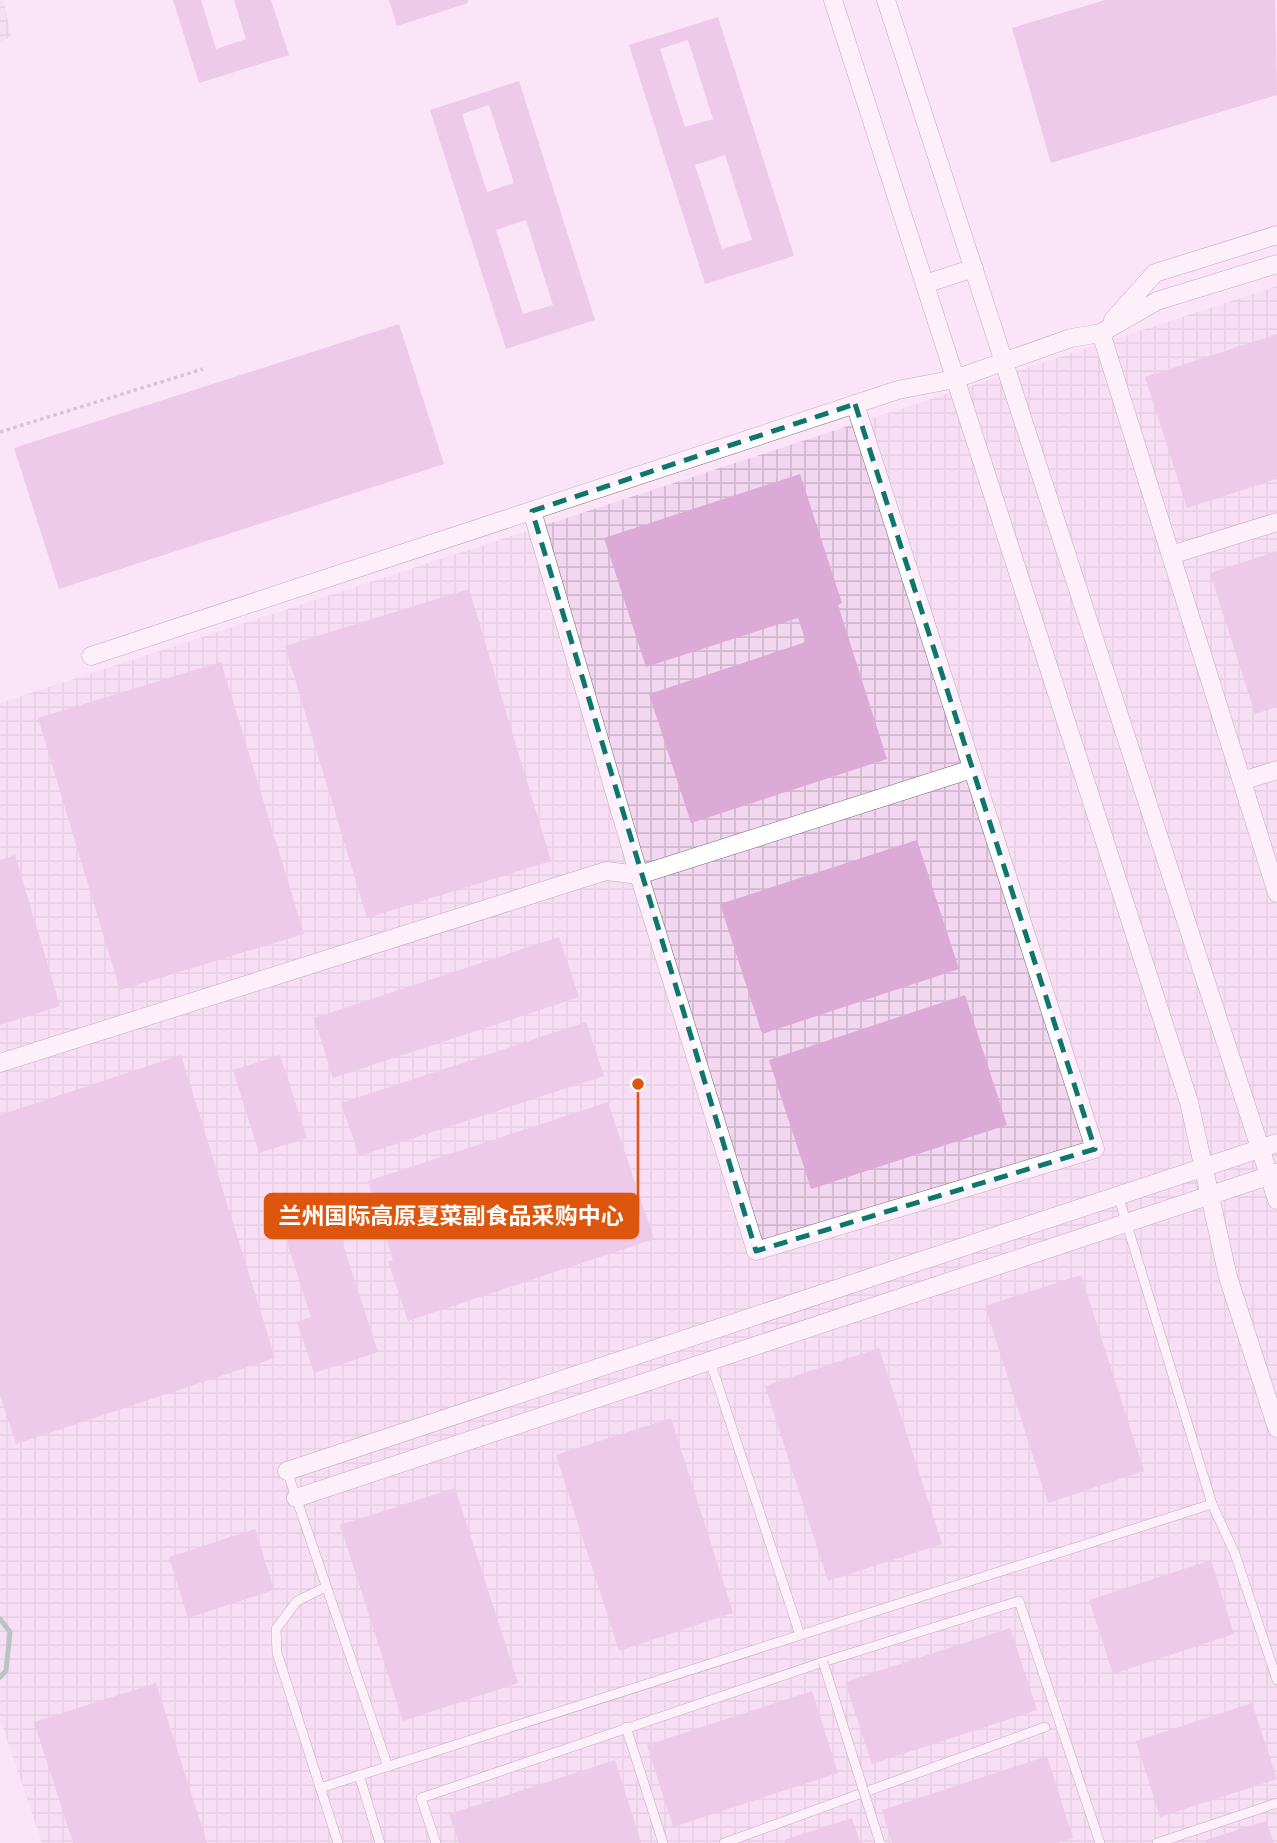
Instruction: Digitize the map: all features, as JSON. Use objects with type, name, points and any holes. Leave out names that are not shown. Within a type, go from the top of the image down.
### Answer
[{"type":"street","points":[[833,0],[1189,1102],[1228,1277],[1277,1428]]},
{"type":"street","points":[[886,0],[1259,1149],[1273,1174],[1277,1200]]},
{"type":"street","points":[[1101,333],[1155,273],[1277,235]]},
{"type":"street","points":[[91,656],[898,390],[955,379],[1071,338],[1101,333],[1157,301],[1277,264]]},
{"type":"street","points":[[925,284],[974,268]]},
{"type":"street","points":[[1101,333],[1277,893]]},
{"type":"street","points":[[532,511],[639,874],[756,1251],[1095,1149],[855,404]]},
{"type":"street","points":[[1171,555],[1277,522]]},
{"type":"street","points":[[0,1063],[606,871],[639,874],[972,769]]},
{"type":"street","points":[[1242,782],[1277,770]]},
{"type":"street","points":[[287,1471],[1277,1143]]},
{"type":"street","points":[[296,1498],[1273,1174]]},
{"type":"lane","points":[[1118,1195],[1212,1504],[1235,1554],[1277,1680]]},
{"type":"lane","points":[[710,1361],[800,1635]]},
{"type":"lane","points":[[287,1471],[388,1767]]},
{"type":"lane","points":[[320,1788],[1212,1504]]},
{"type":"lane","points":[[326,1587],[298,1601],[276,1629],[277,1653],[338,1843]]},
{"type":"lane","points":[[436,1843],[421,1798],[823,1662],[1019,1601],[1100,1843]]},
{"type":"lane","points":[[823,1662],[880,1843]]},
{"type":"lane","points":[[626,1727],[663,1843]]},
{"type":"lane","points":[[724,1843],[1045,1727]]},
{"type":"lane","points":[[359,1775],[380,1843]]},
{"type":"lane","points":[[1157,1843],[1277,1803]]},
{"type":"path","points":[[0,432],[203,369]]},
{"type":"highlighted area","points":[[855,404],[1095,1149],[756,1251],[532,511]]},
{"type":"shaded area","points":[[0,0],[4,0],[11,37],[0,42]]},
{"type":"shaded area","points":[[1277,286],[1277,1843],[42,1843],[0,1719],[0,703]]},
{"type":"building","points":[[173,0],[201,0],[216,49],[246,39],[234,0],[271,0],[289,55],[199,83]]},
{"type":"building","points":[[389,0],[468,0],[468,3],[397,26]]},
{"type":"building","points":[[1105,0],[1275,0],[1277,95],[1051,163],[1012,28]]},
{"type":"building","points":[[718,17],[794,256],[705,284],[629,45]],"holes":[[[688,40],[713,119],[685,127],[660,49]],[[725,155],[752,240],[722,249],[695,165]]]},
{"type":"building","points":[[519,81],[595,320],[506,349],[430,110]],"holes":[[[489,105],[514,183],[487,192],[462,114]],[[526,220],[553,305],[523,314],[496,230]]]},
{"type":"building","points":[[399,324],[444,464],[59,589],[14,448]]},
{"type":"building","points":[[1277,334],[1277,479],[1187,508],[1145,377]]},
{"type":"building","points":[[800,474],[842,603],[838,605],[887,759],[691,823],[649,694],[806,642],[798,618],[646,667],[604,538]]},
{"type":"building","points":[[1277,551],[1277,707],[1255,714],[1210,573]]},
{"type":"building","points":[[469,589],[551,861],[367,918],[285,646]]},
{"type":"building","points":[[221,662],[304,934],[120,990],[38,718]]},
{"type":"building","points":[[917,840],[959,969],[762,1034],[720,904]]},
{"type":"building","points":[[15,855],[60,1006],[0,1025],[0,860]]},
{"type":"building","points":[[559,937],[579,997],[333,1078],[314,1018]]},
{"type":"building","points":[[965,995],[1007,1125],[811,1189],[769,1060]]},
{"type":"building","points":[[586,1022],[604,1076],[359,1156],[341,1103]]},
{"type":"building","points":[[181,1055],[275,1358],[16,1444],[0,1395],[0,1115]]},
{"type":"building","points":[[280,1055],[307,1138],[259,1153],[233,1070]]},
{"type":"building","points":[[608,1102],[654,1239],[408,1321],[388,1261],[393,1260],[368,1181]]},
{"type":"building","points":[[335,1220],[378,1352],[314,1373],[297,1322],[311,1317],[285,1236]]},
{"type":"building","points":[[1081,1275],[1144,1471],[1048,1503],[985,1306]]},
{"type":"building","points":[[879,1348],[942,1544],[828,1581],[765,1386]]},
{"type":"building","points":[[671,1418],[733,1613],[619,1651],[556,1455]]},
{"type":"building","points":[[455,1488],[518,1683],[403,1721],[340,1525]]},
{"type":"building","points":[[255,1529],[274,1590],[188,1618],[169,1557]]},
{"type":"building","points":[[1211,1560],[1234,1634],[1113,1674],[1089,1600]]},
{"type":"building","points":[[1010,1628],[1037,1710],[872,1764],[845,1682]]},
{"type":"building","points":[[156,1683],[207,1843],[73,1843],[34,1722]]},
{"type":"building","points":[[812,1691],[838,1773],[673,1827],[647,1745]]},
{"type":"building","points":[[1252,1703],[1277,1779],[1160,1817],[1136,1741]]},
{"type":"building","points":[[1047,1756],[1073,1838],[1058,1843],[892,1843],[882,1810]]},
{"type":"building","points":[[615,1760],[641,1843],[459,1843],[449,1814]]},
{"type":"building","points":[[852,1818],[860,1843],[785,1843],[784,1840]]},
{"type":"building","points":[[1266,1821],[1274,1843],[1206,1843],[1206,1840]]},
{"type":"waterway","points":[[0,1619],[10,1632],[6,1671],[0,1677]]},
{"type":"place","name":"兰州国际高原夏菜副食品采购中心","points":[[638,1084]]}]
